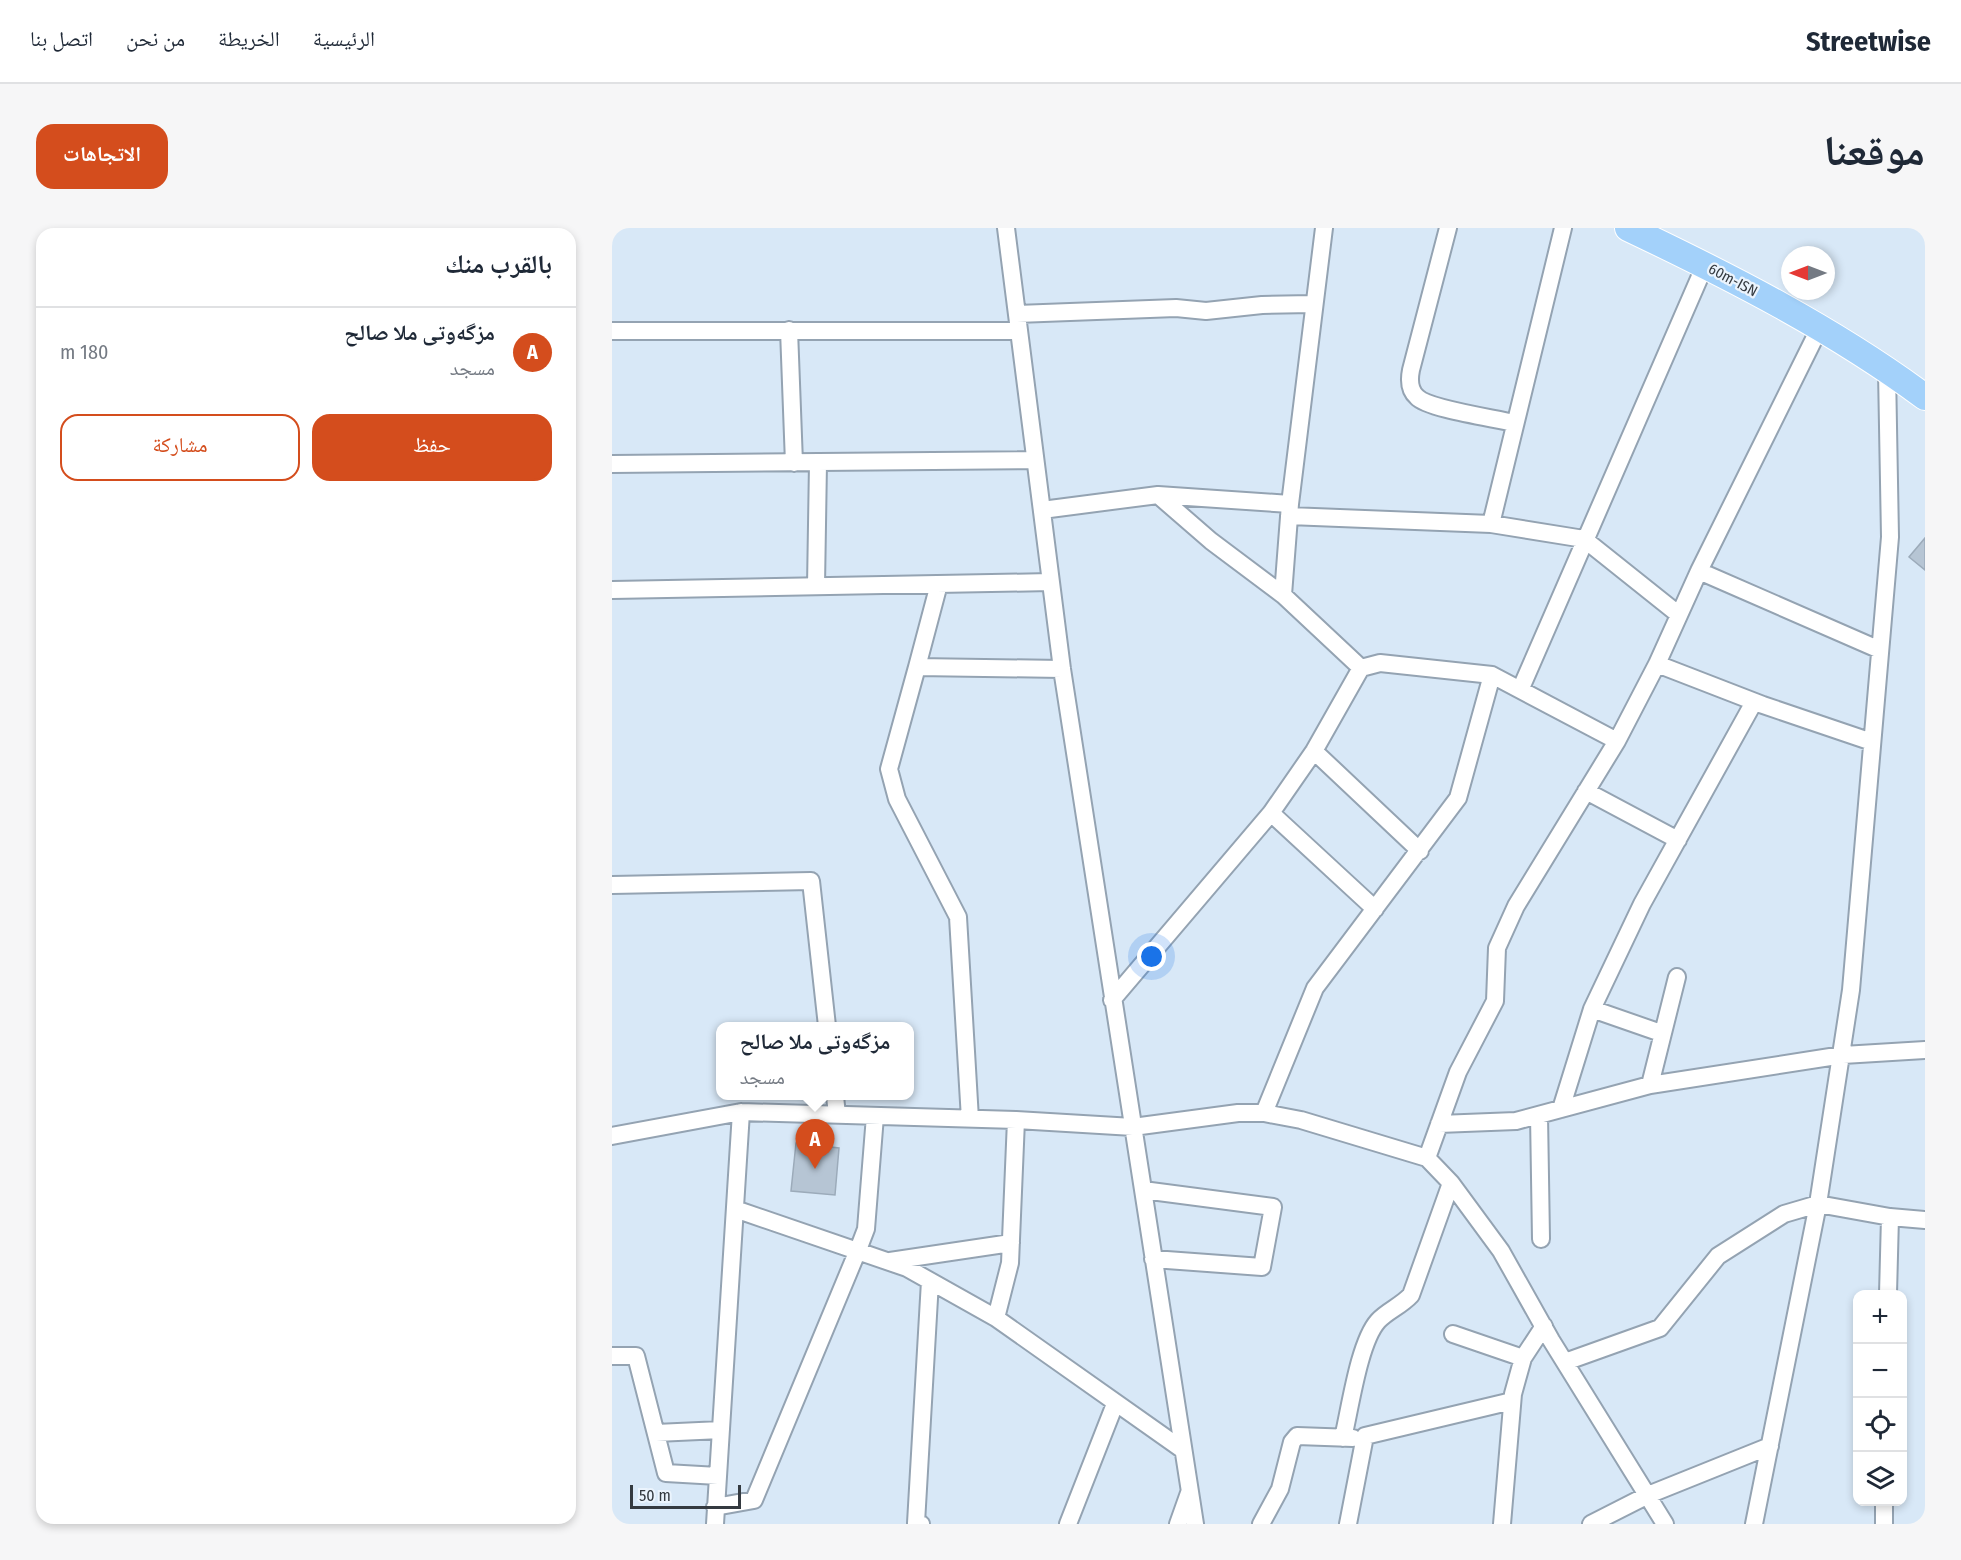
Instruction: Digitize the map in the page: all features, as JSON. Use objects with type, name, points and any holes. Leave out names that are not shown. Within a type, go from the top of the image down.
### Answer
[{"type":"main road","name":"60m-ISN","points":[[1628,228],[1705,265],[1820,327],[1925,397]]},
{"type":"street","points":[[1006,228],[1062,669],[1195,1524]]},
{"type":"street","points":[[1283,595],[1289,510],[1312,304],[1324,228]]},
{"type":"street","points":[[1448,228],[1411,370],[1410,386],[1413,393],[1425,403],[1514,423]]},
{"type":"street","points":[[1491,524],[1563,228]]},
{"type":"street","points":[[1521,688],[1705,265]]},
{"type":"street","points":[[1017,314],[1176,308],[1206,311],[1262,305],[1312,304]]},
{"type":"street","points":[[1427,1158],[1458,1072],[1495,1001],[1497,948],[1516,906],[1617,741],[1657,664],[1678,614],[1820,327]]},
{"type":"street","points":[[789,330],[794,463]]},
{"type":"street","points":[[612,331],[1019,331]]},
{"type":"street","points":[[1754,1524],[1818,1204],[1843,1055],[1851,990],[1890,537],[1887,370]]},
{"type":"street","points":[[612,464],[1035,460]]},
{"type":"street","points":[[816,586],[818,463]]},
{"type":"street","points":[[1042,510],[1158,495],[1289,510],[1491,524],[1584,539],[1678,614]]},
{"type":"street","points":[[1158,495],[1211,541],[1283,595],[1361,668]]},
{"type":"street","points":[[1699,571],[1880,650]]},
{"type":"street","points":[[612,590],[1051,582]]},
{"type":"street","points":[[939,584],[889,769],[897,799],[958,917],[970,1119]]},
{"type":"street","points":[[1112,1000],[1271,813],[1314,751],[1361,668],[1380,663],[1492,675],[1521,688],[1617,741]]},
{"type":"street","points":[[1657,664],[1754,702],[1872,742]]},
{"type":"street","points":[[917,667],[1062,669]]},
{"type":"street","points":[[1264,1113],[1315,988],[1458,798],[1492,675]]},
{"type":"street","points":[[1561,1109],[1592,1009],[1642,904],[1754,702]]},
{"type":"street","points":[[1314,751],[1420,851]]},
{"type":"street","points":[[1586,791],[1678,840]]},
{"type":"street","points":[[1271,813],[1375,909]]},
{"type":"street","points":[[612,885],[811,881],[827,1022]]},
{"type":"street","points":[[1650,1084],[1661,1033],[1677,978]]},
{"type":"street","points":[[1592,1009],[1661,1033]]},
{"type":"street","points":[[1439,1124],[1516,1120],[1650,1084],[1843,1055],[1925,1050]]},
{"type":"street","points":[[836,1100],[837,1115]]},
{"type":"street","points":[[715,1524],[741,1112]]},
{"type":"street","points":[[612,1136],[741,1112],[1016,1120],[1133,1127],[1238,1113],[1264,1113],[1302,1120],[1427,1158],[1451,1183],[1501,1251],[1565,1362],[1665,1524]]},
{"type":"street","points":[[1539,1115],[1541,1239]]},
{"type":"street","points":[[715,1507],[754,1500],[858,1250],[866,1229],[875,1116]]},
{"type":"street","points":[[996,1318],[1010,1263],[1016,1120]]},
{"type":"street","points":[[1343,1438],[1367,1337],[1379,1320],[1401,1305],[1410,1295],[1451,1183]]},
{"type":"street","points":[[1143,1190],[1274,1207],[1262,1267],[1153,1259]]},
{"type":"street","points":[[1565,1362],[1660,1328],[1718,1256],[1785,1214],[1818,1204],[1890,1217],[1925,1220]]},
{"type":"street","points":[[735,1209],[888,1261],[930,1281],[996,1318],[1183,1450]]},
{"type":"street","points":[[1888,1290],[1890,1217]]},
{"type":"street","points":[[888,1261],[1011,1243]]},
{"type":"street","points":[[921,1524],[916,1522],[930,1281]]},
{"type":"street","points":[[1502,1524],[1512,1401],[1523,1359],[1544,1326]]},
{"type":"street","points":[[1453,1334],[1523,1359]]},
{"type":"street","points":[[612,1356],[636,1356],[666,1473],[718,1476]]},
{"type":"street","points":[[1261,1524],[1280,1489],[1292,1442],[1297,1436],[1363,1437],[1512,1401]]},
{"type":"street","points":[[1068,1524],[1115,1404]]},
{"type":"street","points":[[656,1433],[722,1430]]},
{"type":"street","points":[[1348,1524],[1363,1437]]},
{"type":"street","points":[[1591,1524],[1648,1495],[1770,1446]]},
{"type":"street","points":[[1178,1524],[1190,1492]]},
{"type":"street","points":[[1884,1506],[1884,1524]]},
{"type":"building","points":[[1925,538],[1925,570],[1909,557]]},
{"type":"building","points":[[796,1143],[839,1148],[835,1195],[791,1191]]},
{"type":"place","name":"مزگه‌وتی ملا صالح","points":[[815,1169]]}]
